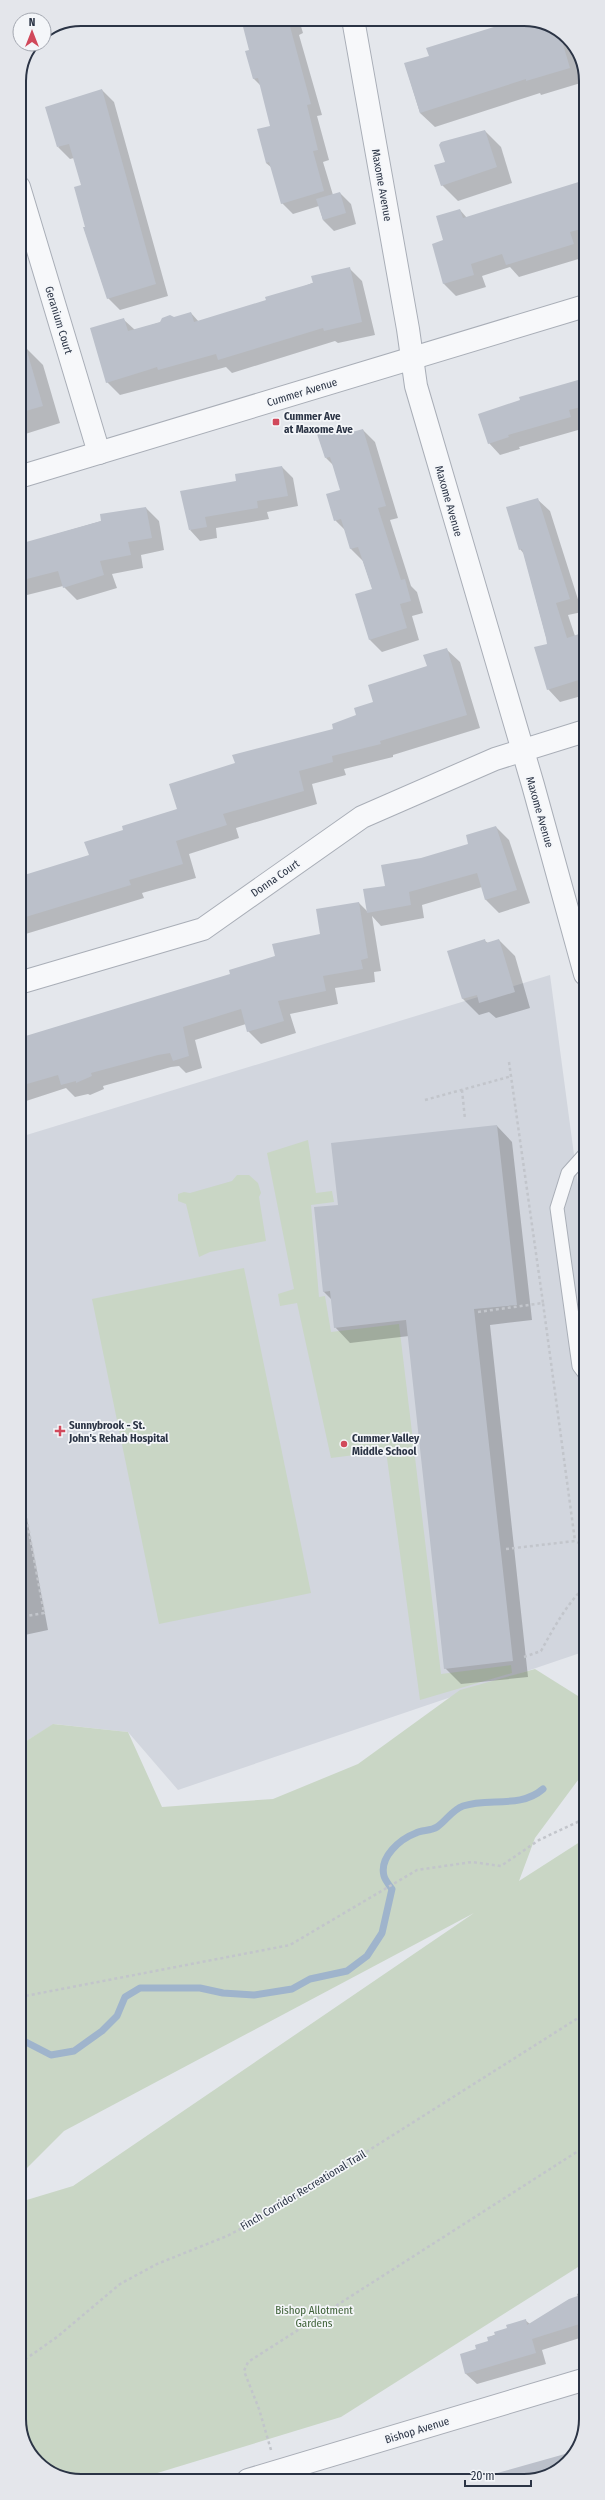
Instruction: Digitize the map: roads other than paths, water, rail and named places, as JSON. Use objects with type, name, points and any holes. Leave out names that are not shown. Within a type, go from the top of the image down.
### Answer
[{"type":"street","name":"Maxome Avenue","points":[[354,26],[416,386],[522,750],[579,953]]},
{"type":"street","name":"Geranium Court","points":[[26,210],[99,453]]},
{"type":"street","name":"Cummer Avenue","points":[[26,475],[579,308]]},
{"type":"street","name":"Donna Court","points":[[26,981],[203,929],[362,817],[495,759],[579,733]]},
{"type":"street","name":"Bishop Avenue","points":[[270,2474],[579,2381]]},
{"type":"lane","points":[[579,1161],[568,1173],[557,1208],[579,1366]]},
{"type":"waterway","points":[[26,2042],[51,2055],[74,2051],[102,2031],[117,2016],[125,1997],[140,1988],[200,1988],[223,1993],[254,1995],[292,1989],[310,1979],[347,1971],[367,1956],[382,1933],[392,1889],[385,1878],[383,1869],[388,1856],[398,1844],[416,1833],[437,1827],[456,1810],[463,1806],[483,1802],[504,1802],[524,1799],[543,1789]]},
{"type":"place","name":"Cummer Ave at Maxome Ave","points":[[276,422]]},
{"type":"place","name":"Sunnybrook - St. John's Rehab Hospital","points":[[60,1431]]},
{"type":"place","name":"Cummer Valley Middle School","points":[[344,1444]]},
{"type":"park label","name":"Bishop Allotment Gardens","points":[[314,2316]]}]
